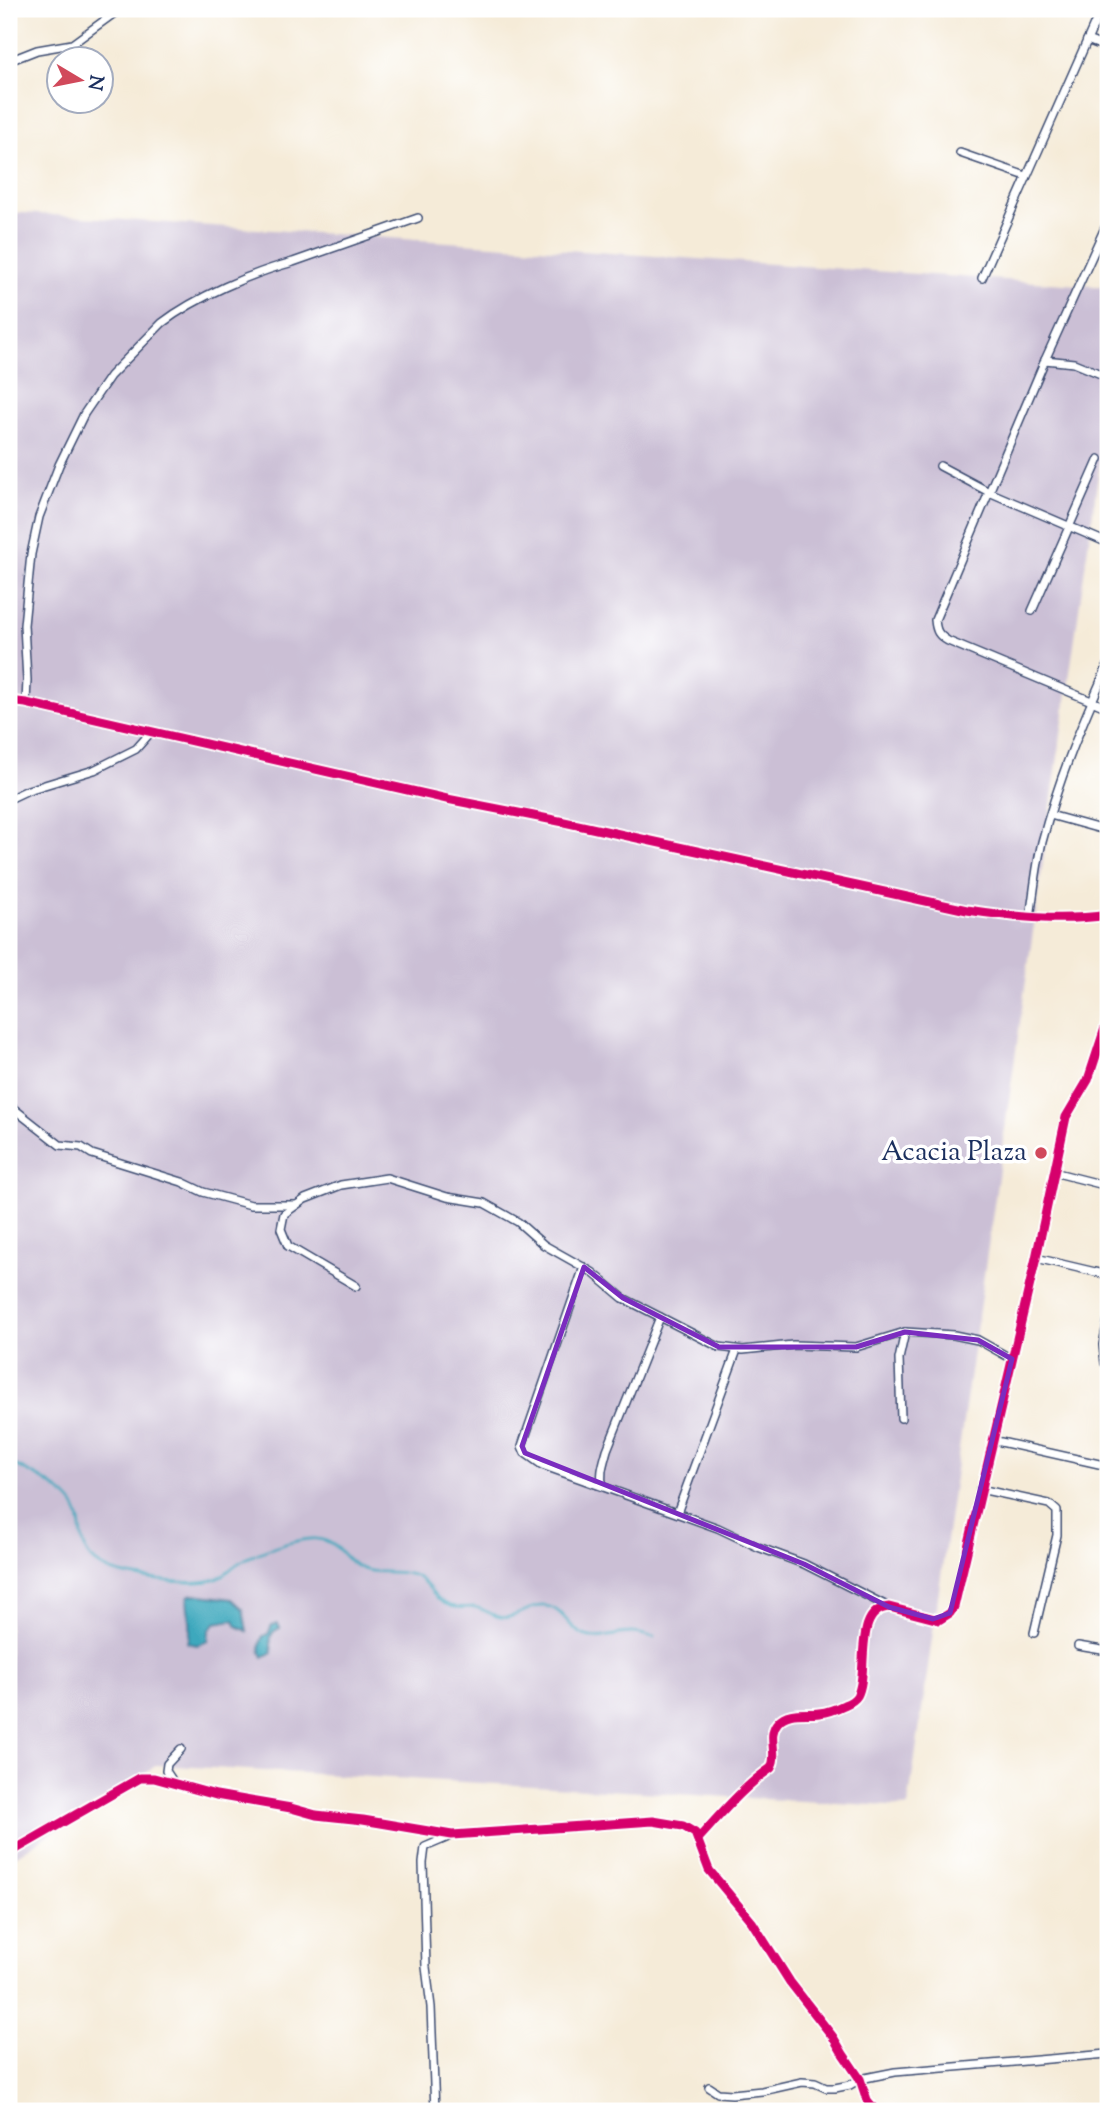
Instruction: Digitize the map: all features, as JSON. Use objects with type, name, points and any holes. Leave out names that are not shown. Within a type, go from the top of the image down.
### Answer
[{"type":"street","points":[[9,61],[44,48],[72,44],[120,9]]},
{"type":"street","points":[[982,278],[1101,9]]},
{"type":"street","points":[[1087,40],[1108,48]]},
{"type":"street","points":[[960,153],[1026,176]]},
{"type":"street","points":[[26,703],[24,625],[39,517],[84,414],[110,376],[162,323],[215,293],[272,268],[418,218]]},
{"type":"street","points":[[1108,221],[1045,360],[935,620],[939,636],[947,641],[1108,708]]},
{"type":"street","points":[[1045,360],[1074,363],[1108,377]]},
{"type":"street","points":[[1032,611],[1099,459]]},
{"type":"street","points":[[940,466],[989,492],[1108,543]]},
{"type":"street","points":[[1030,917],[1041,844],[1071,750],[1108,665]]},
{"type":"street","points":[[9,701],[447,799],[967,910],[1066,919],[1108,915]]},
{"type":"street","points":[[9,799],[28,790],[94,769],[136,749],[152,731]]},
{"type":"street","points":[[1050,815],[1108,831]]},
{"type":"street","points":[[1108,890],[1108,901]]},
{"type":"street","points":[[584,1268],[522,1446],[524,1454],[531,1460],[718,1528],[769,1552],[804,1563],[890,1607],[939,1620],[950,1613],[954,1606],[1036,1258],[1066,1117],[1088,1080],[1108,1019]]},
{"type":"street","points":[[9,1105],[60,1145],[81,1147],[92,1154],[182,1182],[203,1192],[251,1205],[295,1205]]},
{"type":"street","points":[[1053,1172],[1108,1186]]},
{"type":"street","points":[[356,1286],[288,1246],[281,1229],[284,1214],[295,1205],[341,1185],[387,1178],[447,1197],[484,1203],[518,1222],[544,1245],[584,1268],[623,1298],[719,1347],[856,1347],[905,1332],[954,1335],[978,1340],[1012,1359]]},
{"type":"street","points":[[1036,1258],[1108,1275]]},
{"type":"street","points":[[603,1486],[602,1470],[607,1450],[660,1317]]},
{"type":"street","points":[[1108,1320],[1103,1345],[1105,1363],[1108,1364]]},
{"type":"street","points":[[901,1418],[899,1359],[905,1332]]},
{"type":"street","points":[[677,1513],[737,1349]]},
{"type":"street","points":[[992,1440],[1108,1466]]},
{"type":"street","points":[[980,1489],[1049,1504],[1057,1511],[1056,1535],[1034,1633]]},
{"type":"street","points":[[698,1839],[731,1802],[771,1768],[774,1758],[773,1732],[780,1719],[799,1713],[833,1711],[855,1699],[864,1668],[864,1632],[878,1611],[883,1607],[890,1607]]},
{"type":"street","points":[[1078,1646],[1108,1651]]},
{"type":"street","points":[[174,1783],[166,1771],[167,1764],[180,1749]]},
{"type":"street","points":[[9,1853],[140,1778],[154,1778],[216,1795],[316,1815],[452,1835],[653,1821],[683,1826],[695,1833],[709,1870],[752,1922],[790,1982],[834,2037],[860,2079],[867,2100],[876,2111]]},
{"type":"street","points":[[435,2111],[423,1863],[425,1847],[452,1835]]},
{"type":"street","points":[[709,2087],[718,2093],[732,2094],[762,2091],[802,2082],[835,2088],[850,2085],[860,2079],[895,2072],[1108,2054]]},
{"type":"highlighted area","points":[[584,1267],[623,1298],[719,1347],[856,1347],[905,1332],[978,1340],[1012,1359],[950,1613],[933,1619],[889,1607],[804,1564],[525,1453],[522,1446]]},
{"type":"shaded area","points":[[9,212],[1108,287],[1108,406],[908,1807],[157,1765],[9,1860]]},
{"type":"water","points":[[193,1594],[232,1599],[243,1609],[247,1631],[237,1626],[234,1620],[215,1623],[209,1631],[208,1641],[197,1645],[188,1643],[190,1626],[187,1600],[188,1596]]},
{"type":"water","points":[[278,1624],[280,1628],[273,1632],[271,1637],[272,1652],[263,1657],[260,1647],[263,1636],[268,1634],[272,1625]]},
{"type":"waterway","points":[[9,1462],[42,1479],[65,1496],[77,1511],[82,1539],[89,1556],[98,1564],[121,1574],[164,1581],[207,1581],[220,1577],[238,1563],[258,1553],[290,1543],[317,1539],[336,1547],[360,1568],[417,1577],[439,1600],[451,1606],[474,1607],[504,1618],[535,1607],[551,1607],[586,1636],[598,1638],[633,1633],[654,1637]]},
{"type":"cycle path","points":[[9,701],[447,799],[967,910],[1038,918],[1108,915]]},
{"type":"cycle path","points":[[698,1839],[742,1792],[771,1768],[774,1757],[773,1733],[782,1718],[792,1714],[829,1711],[856,1698],[861,1685],[866,1630],[870,1619],[878,1611],[889,1607],[939,1620],[954,1607],[1036,1258],[1066,1117],[1088,1080],[1108,1019]]},
{"type":"cycle path","points":[[9,1853],[140,1778],[154,1778],[216,1795],[316,1815],[452,1835],[653,1821],[683,1826],[695,1833],[709,1870],[752,1922],[790,1982],[833,2037],[860,2079],[867,2100],[876,2111]]},
{"type":"place","name":"Acacia Plaza","points":[[1041,1153]]}]
